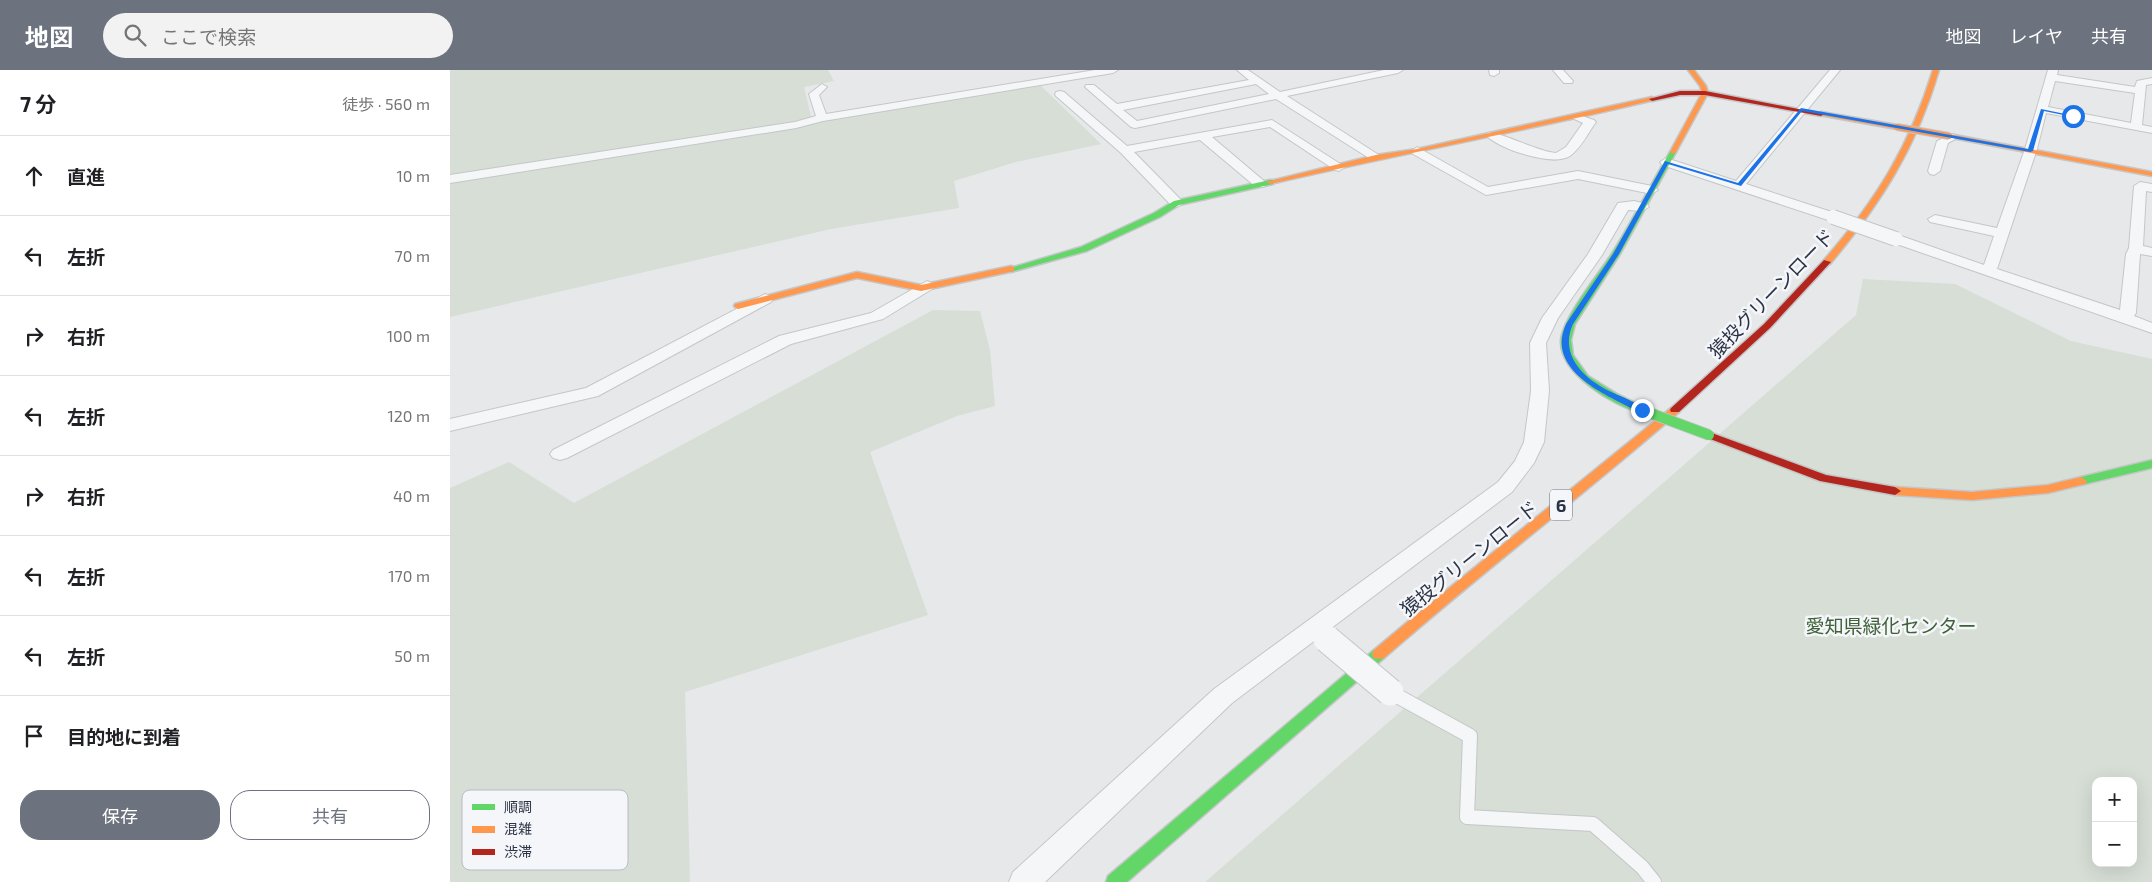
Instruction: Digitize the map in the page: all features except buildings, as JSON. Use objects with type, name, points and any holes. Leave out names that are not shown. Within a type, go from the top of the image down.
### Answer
[{"type":"street","points":[[450,179],[796,125],[822,118],[1113,70]]},
{"type":"street","points":[[1242,70],[1279,96],[1376,157]]},
{"type":"street","points":[[1090,87],[1135,125],[1398,70]]},
{"type":"street","points":[[1558,70],[1568,81]]},
{"type":"street","points":[[1691,70],[1703,86],[1705,93],[1616,254],[1570,324],[1565,335],[1566,351],[1572,365],[1583,376],[1596,387],[1642,410],[1824,478],[1893,491],[1972,496],[2048,489],[2150,466]]},
{"type":"street","points":[[1739,185],[1835,70]]},
{"type":"street","points":[[1931,70],[1933,86]]},
{"type":"street","name":"猿投グリーンロード","points":[[1114,882],[1458,586],[1610,466],[1732,361],[1816,275],[1871,209],[1889,183],[1915,137],[1929,100],[1936,70]]},
{"type":"street","points":[[1929,100],[1935,92],[1942,70]]},
{"type":"street","points":[[1989,271],[2030,151],[2052,73],[2140,91]]},
{"type":"street","points":[[2136,127],[2142,82],[2152,81]]},
{"type":"street","points":[[1115,108],[1258,82]]},
{"type":"street","points":[[822,87],[814,94],[822,118]]},
{"type":"street","points":[[738,306],[857,275],[920,288],[1019,268],[1084,249],[1178,203],[1376,157],[1416,151],[1492,135],[1680,93],[1705,93],[2030,151],[2146,180],[2136,248],[2133,254],[2128,312],[2119,316]]},
{"type":"street","points":[[1060,94],[1125,150],[1178,203]]},
{"type":"street","points":[[2042,110],[2152,130]]},
{"type":"street","points":[[1492,135],[1523,150],[1558,157],[1565,155],[1590,122],[1576,116]]},
{"type":"street","points":[[1125,150],[1272,123],[1339,167]]},
{"type":"street","points":[[1203,136],[1260,184]]},
{"type":"street","points":[[1934,171],[1943,141],[1951,137]]},
{"type":"street","points":[[1416,151],[1486,191],[1578,175],[1652,190]]},
{"type":"street","points":[[1666,162],[1833,217],[2152,328]]},
{"type":"street","points":[[1024,882],[1223,696],[1505,487],[1524,464],[1534,442],[1540,391],[1538,343],[1550,318],[1595,255],[1623,206],[1642,206]]},
{"type":"street","points":[[1935,219],[2002,233]]},
{"type":"street","points":[[2136,248],[2152,252]]},
{"type":"street","points":[[560,454],[785,340],[877,316],[927,286]]},
{"type":"street","points":[[450,425],[592,392],[764,299]]},
{"type":"street","points":[[1356,598],[1366,608],[1324,638],[1390,692]]},
{"type":"lane","points":[[1390,692],[1470,736],[1467,817],[1593,824],[1642,867],[1654,882]]},
{"type":"green space","points":[[450,70],[828,70],[834,81],[804,87],[812,121],[1040,85],[1101,144],[1016,162],[954,181],[959,208],[831,229],[450,317]]},
{"type":"green space","name":"愛知県緑化センター","points":[[1863,279],[1955,284],[2071,341],[2152,359],[2152,882],[1205,882],[1856,315]]},
{"type":"green space","points":[[933,310],[980,311],[990,350],[995,406],[957,416],[870,452],[928,615],[685,692],[690,882],[450,882],[450,488],[509,462],[574,503]]},
{"type":"traffic: fast","points":[[1642,410],[1613,396],[1585,378],[1575,367],[1568,355],[1566,340],[1570,324],[1616,254],[1673,152]]},
{"type":"traffic: fast","points":[[1011,269],[1084,249],[1157,215],[1177,203],[1270,182]]},
{"type":"traffic: fast","points":[[1642,410],[1709,435]]},
{"type":"traffic: fast","points":[[2081,481],[2152,464]]},
{"type":"traffic: fast","points":[[1114,882],[1379,654]]},
{"type":"traffic: slow","points":[[1673,152],[1705,93],[1703,86],[1691,70]]},
{"type":"traffic: slow","points":[[1827,262],[1863,218],[1894,173],[1918,124],[1936,70]]},
{"type":"traffic: slow","points":[[1270,182],[1376,157],[1417,151],[1652,99]]},
{"type":"traffic: slow","points":[[1821,114],[1897,127]]},
{"type":"traffic: slow","points":[[1897,127],[1949,136]]},
{"type":"traffic: slow","points":[[1949,136],[2152,174]]},
{"type":"traffic: slow","points":[[738,306],[857,275],[921,288],[1011,269]]},
{"type":"traffic: slow","points":[[1379,654],[1675,410]]},
{"type":"traffic: slow","points":[[1895,491],[1972,496],[2048,489],[2081,481]]},
{"type":"traffic: jam","points":[[1652,99],[1680,93],[1705,93],[1821,114]]},
{"type":"traffic: jam","points":[[1675,410],[1767,326],[1827,262]]},
{"type":"traffic: jam","points":[[1709,435],[1824,478],[1895,491]]},
{"type":"route","points":[[1642,410],[1596,387],[1583,376],[1572,365],[1566,351],[1565,335],[1570,324],[1616,254],[1666,162],[1739,185],[1801,110],[2030,151],[2042,110],[2073,116]]}]
